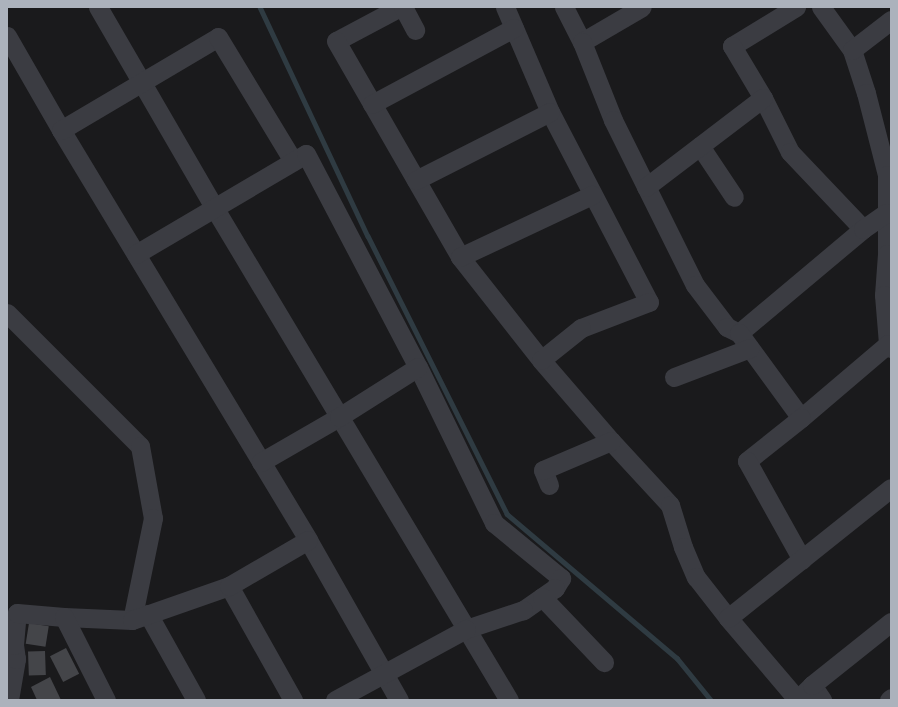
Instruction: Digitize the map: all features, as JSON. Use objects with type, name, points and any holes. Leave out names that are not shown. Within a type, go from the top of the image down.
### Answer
[{"type":"street","points":[[98,7],[215,209],[509,700]]},
{"type":"street","points":[[400,7],[336,41],[460,257],[541,360],[611,441],[670,505],[683,547],[696,577],[728,618],[797,700],[817,692],[891,622]]},
{"type":"street","points":[[403,7],[415,30]]},
{"type":"street","points":[[505,7],[550,112],[649,302],[581,328],[541,360]]},
{"type":"street","points":[[564,7],[582,42],[613,120],[695,285],[727,327],[739,333],[801,418]]},
{"type":"street","points":[[582,42],[642,7]]},
{"type":"street","points":[[796,7],[732,46],[764,98],[790,152],[863,229]]},
{"type":"street","points":[[802,560],[747,462],[890,346],[884,295],[889,255],[886,213],[889,173],[852,50],[821,7]]},
{"type":"street","points":[[852,50],[891,20]]},
{"type":"street","points":[[372,104],[514,28]]},
{"type":"street","points":[[7,36],[61,130],[308,540],[399,700]]},
{"type":"street","points":[[61,130],[218,37],[293,161]]},
{"type":"street","points":[[646,187],[764,98]]},
{"type":"street","points":[[416,180],[550,112]]},
{"type":"street","points":[[700,146],[734,197]]},
{"type":"street","points":[[136,254],[215,209],[306,154],[418,367],[494,523],[561,578],[555,588],[523,610],[466,629],[335,700]]},
{"type":"street","points":[[460,257],[592,195]]},
{"type":"street","points":[[739,333],[863,229],[886,213]]},
{"type":"street","points":[[7,313],[140,446],[153,518],[140,617],[196,700]]},
{"type":"street","points":[[674,377],[750,348]]},
{"type":"street","points":[[261,462],[339,417],[418,367]]},
{"type":"street","points":[[543,471],[611,441]]},
{"type":"street","points":[[728,618],[891,488]]},
{"type":"street","points":[[9,700],[16,659],[14,645],[17,613],[64,617],[140,617],[229,586],[308,540]]},
{"type":"street","points":[[229,586],[293,700]]},
{"type":"street","points":[[542,597],[604,662]]},
{"type":"street","points":[[64,617],[106,700]]},
{"type":"building","points":[[29,623],[49,626],[45,647],[26,644]]},
{"type":"building","points":[[66,648],[79,674],[63,682],[50,656]]},
{"type":"building","points":[[45,651],[46,675],[29,676],[28,652]]},
{"type":"building","points":[[50,677],[61,700],[37,700],[31,687]]},
{"type":"waterway","points":[[260,7],[368,236],[507,514],[677,658],[711,700]]}]
